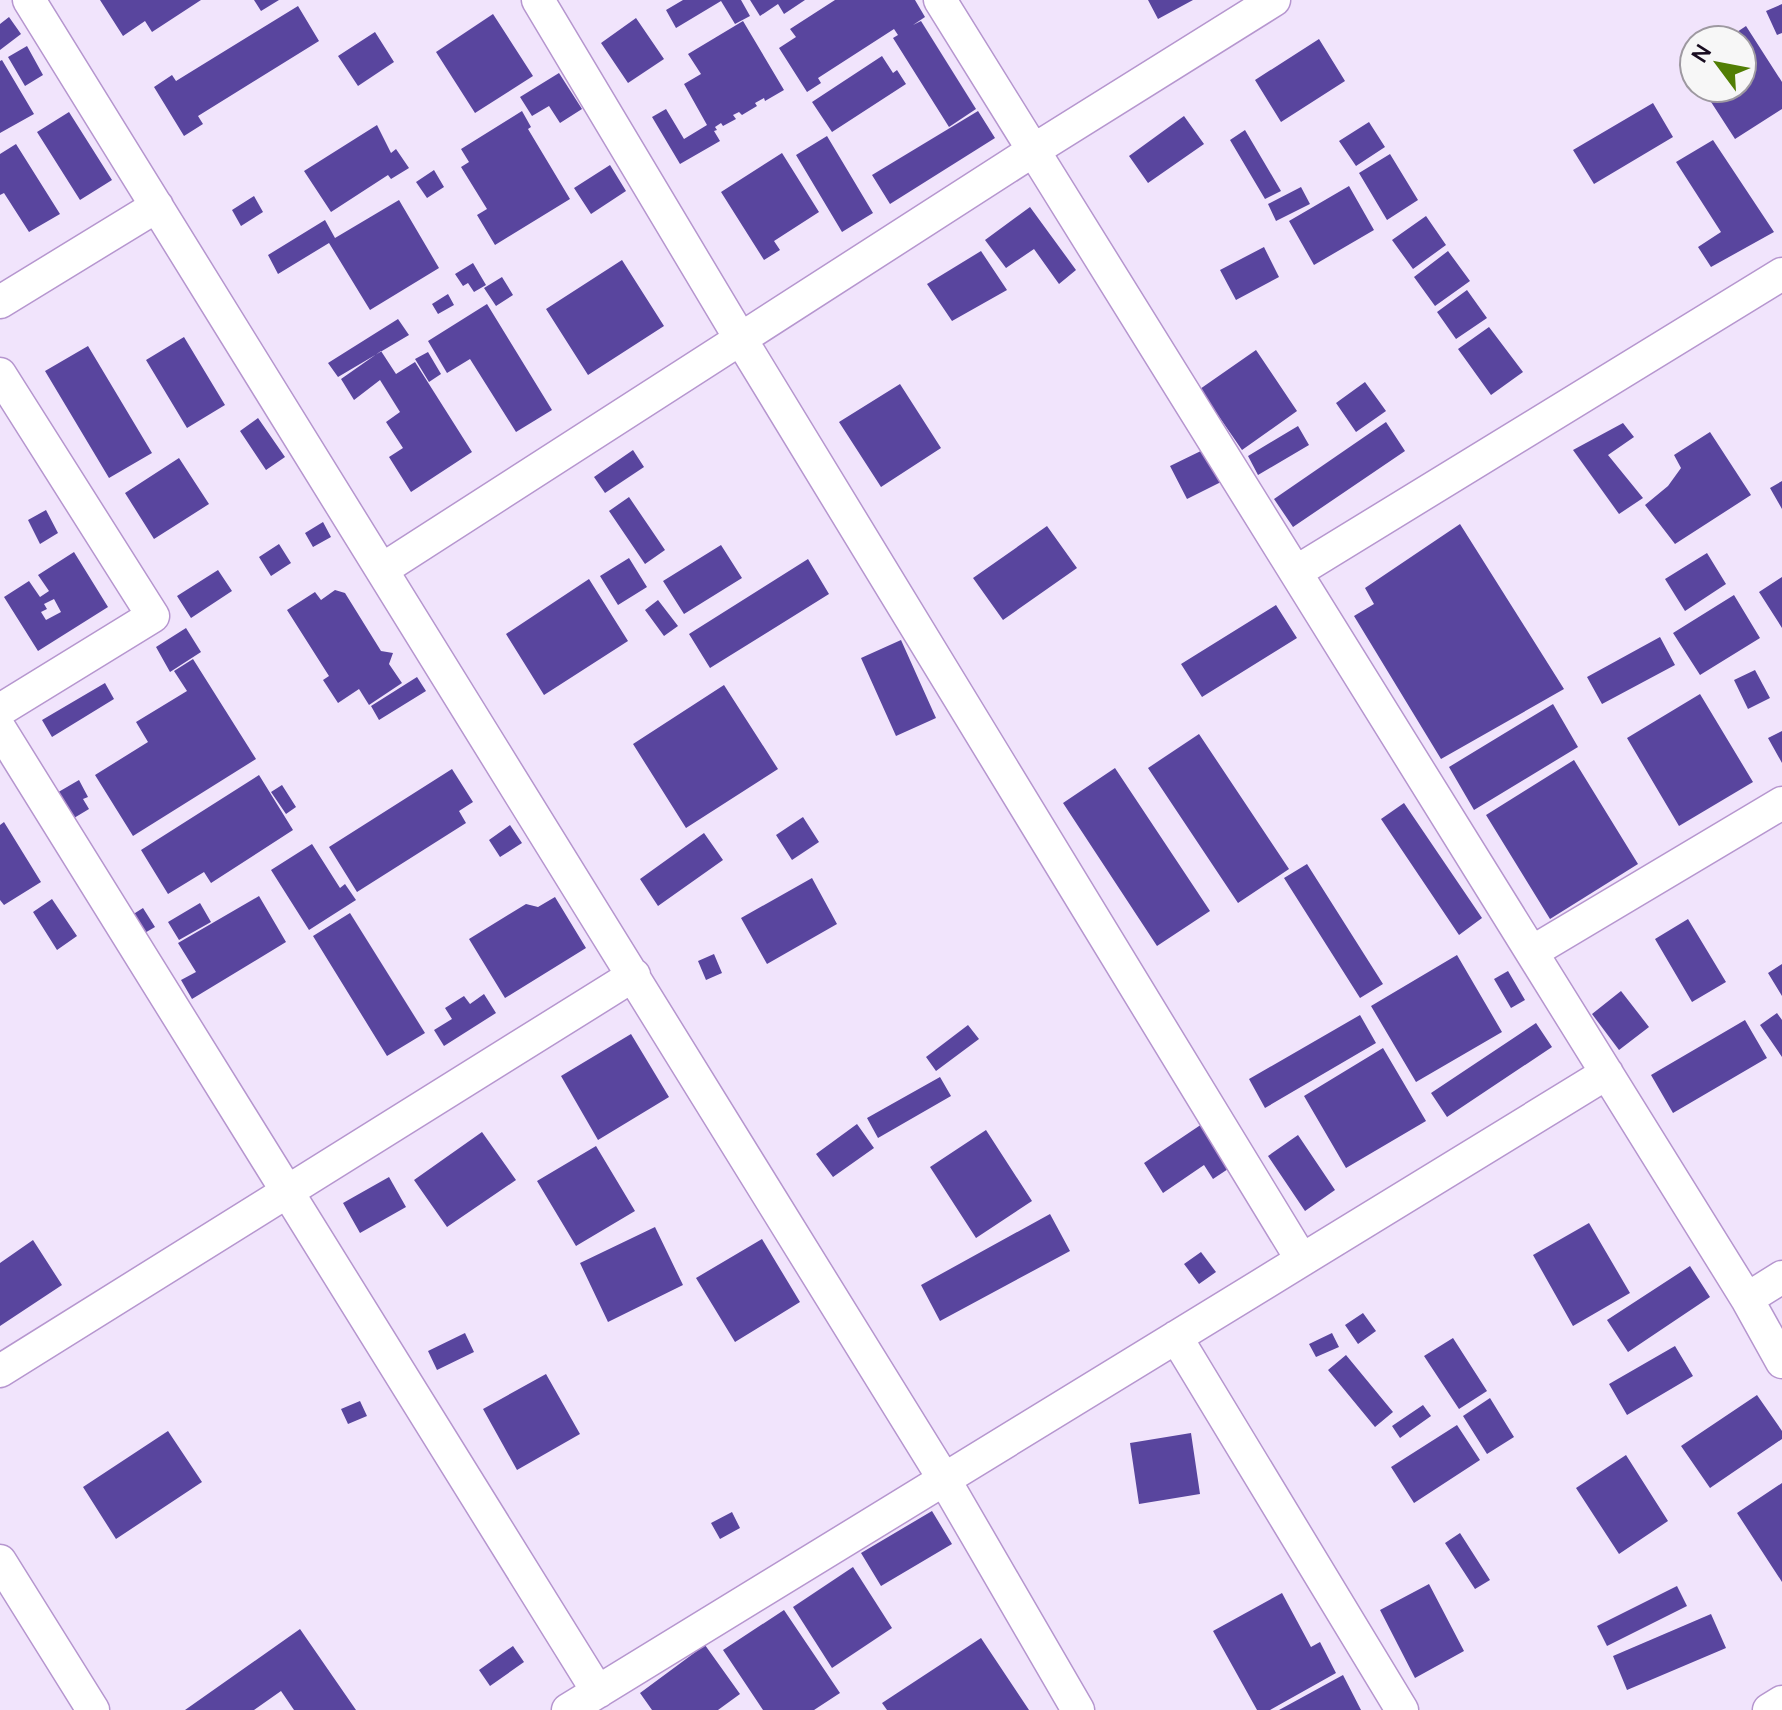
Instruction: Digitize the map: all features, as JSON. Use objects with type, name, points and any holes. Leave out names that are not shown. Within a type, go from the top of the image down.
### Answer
[{"type":"street","points":[[29,0],[944,1479],[1078,1710]]},
{"type":"street","points":[[538,0],[740,338],[1302,1260]]},
{"type":"street","points":[[940,0],[1747,1299],[1782,1362]]},
{"type":"street","points":[[383,569],[1034,150],[1274,0]]},
{"type":"street","points":[[0,302],[157,206]]},
{"type":"street","points":[[1296,572],[1782,274]]},
{"type":"street","points":[[0,374],[153,616],[0,710]]},
{"type":"street","points":[[0,729],[598,1692]]},
{"type":"street","points":[[1532,952],[1782,803]]},
{"type":"street","points":[[0,1371],[634,975]]},
{"type":"street","points":[[568,1710],[1607,1073]]},
{"type":"street","points":[[1747,1299],[1782,1277]]},
{"type":"street","points":[[1176,1337],[1402,1710]]},
{"type":"street","points":[[0,1561],[93,1710]]},
{"type":"street","points":[[1769,1710],[1782,1702]]},
{"type":"building","points":[[100,0],[201,0],[152,32],[145,21],[123,36]]},
{"type":"building","points":[[254,0],[279,0],[261,11]]},
{"type":"building","points":[[683,0],[741,0],[750,16],[735,24],[721,1],[676,28],[666,10]]},
{"type":"building","points":[[750,0],[805,0],[784,14],[778,4],[760,16]]},
{"type":"building","points":[[835,0],[915,0],[925,17],[913,25],[921,21],[976,109],[949,127],[893,38],[898,35],[894,29],[818,78],[821,83],[807,92],[779,48],[796,37],[790,29]]},
{"type":"building","points":[[1148,0],[1193,0],[1158,19]]},
{"type":"building","points":[[1782,4],[1782,33],[1777,35],[1766,11]]},
{"type":"building","points":[[298,6],[319,41],[198,116],[203,124],[184,136],[154,87],[172,75],[176,81]]},
{"type":"building","points":[[493,14],[533,76],[475,113],[436,52]]},
{"type":"building","points":[[9,17],[21,34],[0,50],[0,24]]},
{"type":"building","points":[[636,18],[664,59],[628,83],[601,43]]},
{"type":"building","points":[[743,21],[784,90],[755,103],[757,106],[742,115],[739,112],[733,115],[736,119],[723,126],[721,123],[715,127],[720,141],[680,164],[652,117],[666,109],[684,139],[707,125],[684,84],[701,74],[688,54]]},
{"type":"building","points":[[375,32],[394,62],[358,86],[338,56]]},
{"type":"building","points":[[1319,39],[1345,81],[1281,122],[1255,80]]},
{"type":"building","points":[[1758,45],[1782,82],[1782,109],[1735,139],[1712,104],[1758,104]]},
{"type":"building","points":[[27,46],[43,75],[25,86],[8,57]]},
{"type":"building","points":[[882,56],[893,73],[897,70],[906,84],[832,132],[812,102]]},
{"type":"building","points":[[0,61],[34,114],[0,133]]},
{"type":"building","points":[[559,73],[582,109],[560,123],[549,106],[532,116],[520,97]]},
{"type":"building","points":[[1653,103],[1673,137],[1594,184],[1573,150]]},
{"type":"building","points":[[522,111],[531,127],[528,129],[570,199],[495,245],[477,215],[487,209],[461,167],[469,162],[461,149]]},
{"type":"building","points":[[978,111],[995,138],[890,204],[872,175]]},
{"type":"building","points":[[69,112],[112,180],[80,200],[37,132]]},
{"type":"building","points":[[1184,116],[1204,144],[1148,183],[1129,156]]},
{"type":"building","points":[[1369,122],[1385,147],[1356,166],[1339,141]]},
{"type":"building","points":[[377,125],[391,153],[396,149],[409,168],[391,179],[388,175],[331,212],[304,171]]},
{"type":"building","points":[[1245,130],[1281,191],[1265,199],[1230,140]]},
{"type":"building","points":[[827,136],[873,213],[842,232],[796,155]]},
{"type":"building","points":[[1713,140],[1774,232],[1711,267],[1698,247],[1721,232],[1676,162]]},
{"type":"building","points":[[16,144],[60,214],[29,232],[4,193],[0,195],[0,154]]},
{"type":"building","points":[[782,153],[819,212],[774,241],[780,250],[764,260],[721,192]]},
{"type":"building","points":[[1390,154],[1418,200],[1387,220],[1359,173]]},
{"type":"building","points":[[610,165],[626,191],[591,214],[574,188]]},
{"type":"building","points":[[434,170],[444,187],[427,198],[416,182]]},
{"type":"building","points":[[1349,186],[1374,230],[1314,265],[1289,221]]},
{"type":"building","points":[[1301,187],[1310,204],[1276,221],[1268,204]]},
{"type":"building","points":[[254,196],[263,212],[241,226],[232,210]]},
{"type":"building","points":[[399,200],[439,268],[370,310],[329,243],[278,274],[268,255],[325,220],[335,238]]},
{"type":"building","points":[[1030,207],[1076,270],[1059,284],[1034,249],[1006,268],[985,240]]},
{"type":"building","points":[[1426,216],[1446,245],[1413,269],[1392,240]]},
{"type":"building","points":[[1264,247],[1279,277],[1236,300],[1220,270]]},
{"type":"building","points":[[981,251],[1007,290],[952,321],[927,284]]},
{"type":"building","points":[[1448,251],[1470,281],[1435,306],[1414,277]]},
{"type":"building","points":[[622,260],[664,326],[588,375],[546,309]]},
{"type":"building","points":[[473,263],[486,285],[474,292],[468,283],[463,286],[455,274]]},
{"type":"building","points":[[502,277],[513,295],[496,306],[484,288]]},
{"type":"building","points":[[1467,290],[1487,318],[1456,339],[1437,312]]},
{"type":"building","points":[[448,294],[454,305],[438,314],[432,304]]},
{"type":"building","points":[[487,304],[552,410],[516,432],[470,359],[447,373],[428,341]]},
{"type":"building","points":[[398,319],[409,335],[338,377],[328,363]]},
{"type":"building","points":[[1489,327],[1523,372],[1491,395],[1458,349]]},
{"type":"building","points":[[184,337],[225,405],[187,428],[146,360]]},
{"type":"building","points":[[88,346],[152,453],[109,478],[45,371]]},
{"type":"building","points":[[1256,350],[1297,411],[1242,450],[1200,389]]},
{"type":"building","points":[[381,351],[396,374],[415,362],[472,452],[411,492],[389,457],[403,448],[386,422],[400,412],[380,380],[354,400],[341,379]]},
{"type":"building","points":[[428,352],[441,374],[429,382],[415,359]]},
{"type":"building","points":[[1365,382],[1386,411],[1356,432],[1336,403]]},
{"type":"building","points":[[900,384],[941,448],[881,487],[839,422]]},
{"type":"building","points":[[258,418],[285,457],[266,470],[240,431]]},
{"type":"building","points":[[1386,422],[1405,451],[1293,527],[1274,499]]},
{"type":"building","points":[[1623,423],[1634,437],[1608,455],[1643,498],[1619,514],[1573,450]]},
{"type":"building","points":[[1298,426],[1309,445],[1258,475],[1248,456]]},
{"type":"building","points":[[1710,432],[1751,495],[1675,544],[1645,505],[1668,486],[1681,468],[1674,455]]},
{"type":"building","points":[[1207,448],[1223,481],[1187,499],[1170,466]]},
{"type":"building","points":[[633,450],[644,467],[605,493],[594,477]]},
{"type":"building","points":[[179,458],[209,504],[154,539],[125,493]]},
{"type":"building","points":[[1782,481],[1782,509],[1770,488]]},
{"type":"building","points":[[629,497],[665,550],[645,564],[609,511]]},
{"type":"building","points":[[46,510],[58,533],[40,544],[28,520]]},
{"type":"building","points":[[323,522],[331,537],[313,547],[305,533]]},
{"type":"building","points":[[1460,524],[1564,689],[1441,759],[1354,616],[1374,604],[1365,588]]},
{"type":"building","points":[[1047,526],[1077,568],[1003,620],[973,578]]},
{"type":"building","points":[[279,544],[291,563],[271,576],[259,557]]},
{"type":"building","points":[[721,545],[742,578],[684,614],[663,581]]},
{"type":"building","points":[[74,552],[108,607],[38,651],[4,597],[29,581],[40,597],[49,591],[38,575]],"holes":[[[54,599],[61,612],[46,620],[41,612],[47,609],[44,604]]]},
{"type":"building","points":[[1707,553],[1726,584],[1685,611],[1665,579]]},
{"type":"building","points":[[629,558],[647,587],[618,605],[600,576]]},
{"type":"building","points":[[808,559],[829,594],[710,668],[689,634]]},
{"type":"building","points":[[218,570],[232,591],[191,618],[177,596]]},
{"type":"building","points":[[1782,577],[1782,628],[1759,592]]},
{"type":"building","points":[[589,579],[628,641],[544,695],[506,634]]},
{"type":"building","points":[[335,590],[345,593],[381,651],[393,653],[389,664],[402,683],[369,705],[359,689],[338,703],[323,680],[329,676],[287,610],[315,592],[321,600]]},
{"type":"building","points":[[1734,595],[1760,638],[1700,675],[1673,633]]},
{"type":"building","points":[[658,600],[678,626],[664,636],[645,610]]},
{"type":"building","points":[[1276,605],[1297,638],[1202,697],[1181,664]]},
{"type":"building","points":[[186,628],[201,652],[170,672],[156,647]]},
{"type":"building","points":[[1660,637],[1675,665],[1602,704],[1587,677]]},
{"type":"building","points":[[901,640],[936,718],[896,736],[861,658]]},
{"type":"building","points":[[193,659],[256,759],[133,836],[95,775],[148,742],[136,722],[187,691],[174,671]]},
{"type":"building","points":[[1755,670],[1770,698],[1748,709],[1734,680]]},
{"type":"building","points":[[417,677],[426,691],[379,720],[371,706]]},
{"type":"building","points":[[105,683],[114,699],[52,737],[42,720]]},
{"type":"building","points":[[724,685],[778,769],[686,828],[633,744]]},
{"type":"building","points":[[1700,694],[1753,782],[1679,826],[1627,738]]},
{"type":"building","points":[[1553,704],[1578,747],[1474,810],[1449,767]]},
{"type":"building","points":[[1782,731],[1782,763],[1768,738]]},
{"type":"building","points":[[1199,734],[1289,869],[1238,903],[1148,768]]},
{"type":"building","points":[[1574,760],[1638,864],[1550,919],[1486,815]]},
{"type":"building","points":[[1115,768],[1210,911],[1157,946],[1063,803]]},
{"type":"building","points":[[452,769],[473,802],[459,811],[466,823],[357,892],[329,847]]},
{"type":"building","points":[[259,775],[293,830],[211,883],[204,872],[168,894],[141,850]]},
{"type":"building","points":[[79,780],[88,797],[83,799],[89,809],[69,821],[55,794]]},
{"type":"building","points":[[282,785],[296,807],[286,814],[271,792]]},
{"type":"building","points":[[1404,803],[1482,918],[1459,935],[1381,819]]},
{"type":"building","points":[[803,817],[819,842],[792,860],[776,835]]},
{"type":"building","points":[[4,822],[41,882],[4,905],[0,900],[0,825]]},
{"type":"building","points":[[510,825],[522,843],[500,857],[489,840]]},
{"type":"building","points":[[704,833],[723,860],[658,906],[640,879]]},
{"type":"building","points":[[312,844],[340,888],[345,884],[356,900],[309,930],[271,870]]},
{"type":"building","points":[[1307,864],[1383,984],[1360,998],[1284,878]]},
{"type":"building","points":[[812,878],[837,924],[767,964],[741,918]]},
{"type":"building","points":[[259,896],[286,942],[192,999],[181,980],[196,972],[178,943]]},
{"type":"building","points":[[555,897],[586,948],[505,998],[469,939],[526,904],[538,907]]},
{"type":"building","points":[[52,899],[77,936],[57,950],[33,912]]},
{"type":"building","points":[[200,903],[211,922],[179,940],[168,922]]},
{"type":"building","points":[[143,908],[155,927],[136,938],[124,920]]},
{"type":"building","points":[[350,913],[425,1033],[387,1056],[313,936]]},
{"type":"building","points":[[1688,919],[1726,982],[1692,1002],[1655,939]]},
{"type":"building","points":[[714,954],[722,973],[706,980],[698,961]]},
{"type":"building","points":[[1457,955],[1502,1032],[1416,1082],[1371,1006]]},
{"type":"building","points":[[1782,964],[1782,996],[1768,973]]},
{"type":"building","points":[[1508,971],[1525,1000],[1511,1008],[1494,979]]},
{"type":"building","points":[[1621,991],[1649,1027],[1619,1050],[1592,1014]]},
{"type":"building","points":[[484,994],[496,1013],[444,1046],[434,1030],[452,1019],[445,1008],[464,996],[470,1004]]},
{"type":"building","points":[[1777,1013],[1782,1020],[1782,1057],[1760,1025]]},
{"type":"building","points":[[1360,1015],[1376,1043],[1265,1108],[1249,1079]]},
{"type":"building","points":[[1745,1020],[1767,1058],[1673,1113],[1651,1075]]},
{"type":"building","points":[[1536,1023],[1552,1047],[1447,1117],[1431,1093]]},
{"type":"building","points":[[968,1025],[979,1039],[936,1071],[926,1057]]},
{"type":"building","points":[[631,1034],[669,1097],[598,1140],[561,1076]]},
{"type":"building","points":[[1383,1048],[1426,1121],[1346,1168],[1304,1096]]},
{"type":"building","points":[[940,1077],[951,1096],[878,1138],[867,1118]]},
{"type":"building","points":[[857,1124],[874,1148],[833,1177],[816,1154]]},
{"type":"building","points":[[1202,1124],[1231,1167],[1213,1179],[1204,1165],[1163,1193],[1144,1163]]},
{"type":"building","points":[[986,1130],[1032,1201],[976,1238],[930,1167]]},
{"type":"building","points":[[482,1132],[516,1180],[447,1227],[414,1180]]},
{"type":"building","points":[[1298,1135],[1335,1190],[1305,1211],[1268,1156]]},
{"type":"building","points":[[596,1146],[635,1211],[576,1246],[537,1181]]},
{"type":"building","points":[[389,1177],[406,1207],[360,1233],[343,1203]]},
{"type":"building","points":[[1050,1214],[1070,1251],[940,1321],[921,1285]]},
{"type":"building","points":[[1589,1223],[1630,1293],[1573,1326],[1533,1255]]},
{"type":"building","points":[[655,1227],[683,1285],[608,1322],[580,1263]]},
{"type":"building","points":[[762,1239],[800,1302],[735,1342],[696,1278]]},
{"type":"building","points":[[33,1240],[62,1285],[0,1326],[0,1263]]},
{"type":"building","points":[[1201,1252],[1216,1272],[1199,1284],[1184,1264]]},
{"type":"building","points":[[1690,1266],[1710,1297],[1628,1352],[1607,1320]]},
{"type":"building","points":[[1363,1313],[1376,1331],[1358,1344],[1345,1325]]},
{"type":"building","points":[[465,1333],[474,1352],[437,1370],[428,1351]]},
{"type":"building","points":[[1332,1333],[1339,1347],[1316,1357],[1309,1344]]},
{"type":"building","points":[[1453,1338],[1487,1391],[1459,1409],[1424,1356]]},
{"type":"building","points":[[1675,1346],[1693,1376],[1627,1415],[1609,1384]]},
{"type":"building","points":[[1346,1355],[1393,1412],[1375,1427],[1328,1370]]},
{"type":"building","points":[[546,1374],[580,1434],[517,1470],[483,1409]]},
{"type":"building","points":[[1757,1395],[1782,1431],[1782,1439],[1710,1488],[1681,1446]]},
{"type":"building","points":[[1490,1398],[1514,1437],[1487,1454],[1463,1416]]},
{"type":"building","points":[[360,1401],[367,1416],[348,1424],[341,1409]]},
{"type":"building","points":[[1423,1405],[1431,1416],[1400,1438],[1392,1426]]},
{"type":"building","points":[[1457,1425],[1480,1460],[1414,1503],[1391,1467]]},
{"type":"building","points":[[168,1431],[202,1482],[116,1539],[83,1487]]},
{"type":"building","points":[[1191,1433],[1200,1494],[1139,1504],[1130,1443]]},
{"type":"building","points":[[1626,1455],[1668,1521],[1619,1554],[1576,1488]]},
{"type":"building","points":[[1782,1483],[1782,1582],[1737,1513]]},
{"type":"building","points":[[932,1511],[952,1544],[881,1586],[861,1553]]},
{"type":"building","points":[[732,1512],[740,1528],[720,1539],[711,1523]]},
{"type":"building","points":[[1460,1533],[1490,1580],[1475,1589],[1445,1543]]},
{"type":"building","points":[[853,1567],[892,1628],[832,1668],[793,1607]]},
{"type":"building","points":[[1429,1584],[1464,1651],[1415,1678],[1380,1610]]},
{"type":"building","points":[[1677,1586],[1687,1606],[1607,1646],[1597,1626]]},
{"type":"building","points":[[1282,1593],[1311,1647],[1320,1642],[1336,1673],[1270,1710],[1257,1710],[1213,1631]]},
{"type":"building","points":[[784,1610],[840,1693],[814,1710],[763,1710],[723,1650]]},
{"type":"building","points":[[1711,1614],[1726,1648],[1627,1690],[1613,1656]]},
{"type":"building","points":[[300,1629],[356,1710],[294,1710],[281,1691],[254,1710],[185,1710]]},
{"type":"building","points":[[981,1638],[1029,1710],[887,1710],[882,1703]]},
{"type":"building","points":[[705,1645],[740,1694],[718,1710],[652,1710],[640,1693]]},
{"type":"building","points":[[513,1646],[524,1662],[490,1686],[479,1670]]},
{"type":"building","points":[[1343,1675],[1361,1710],[1279,1710]]}]
